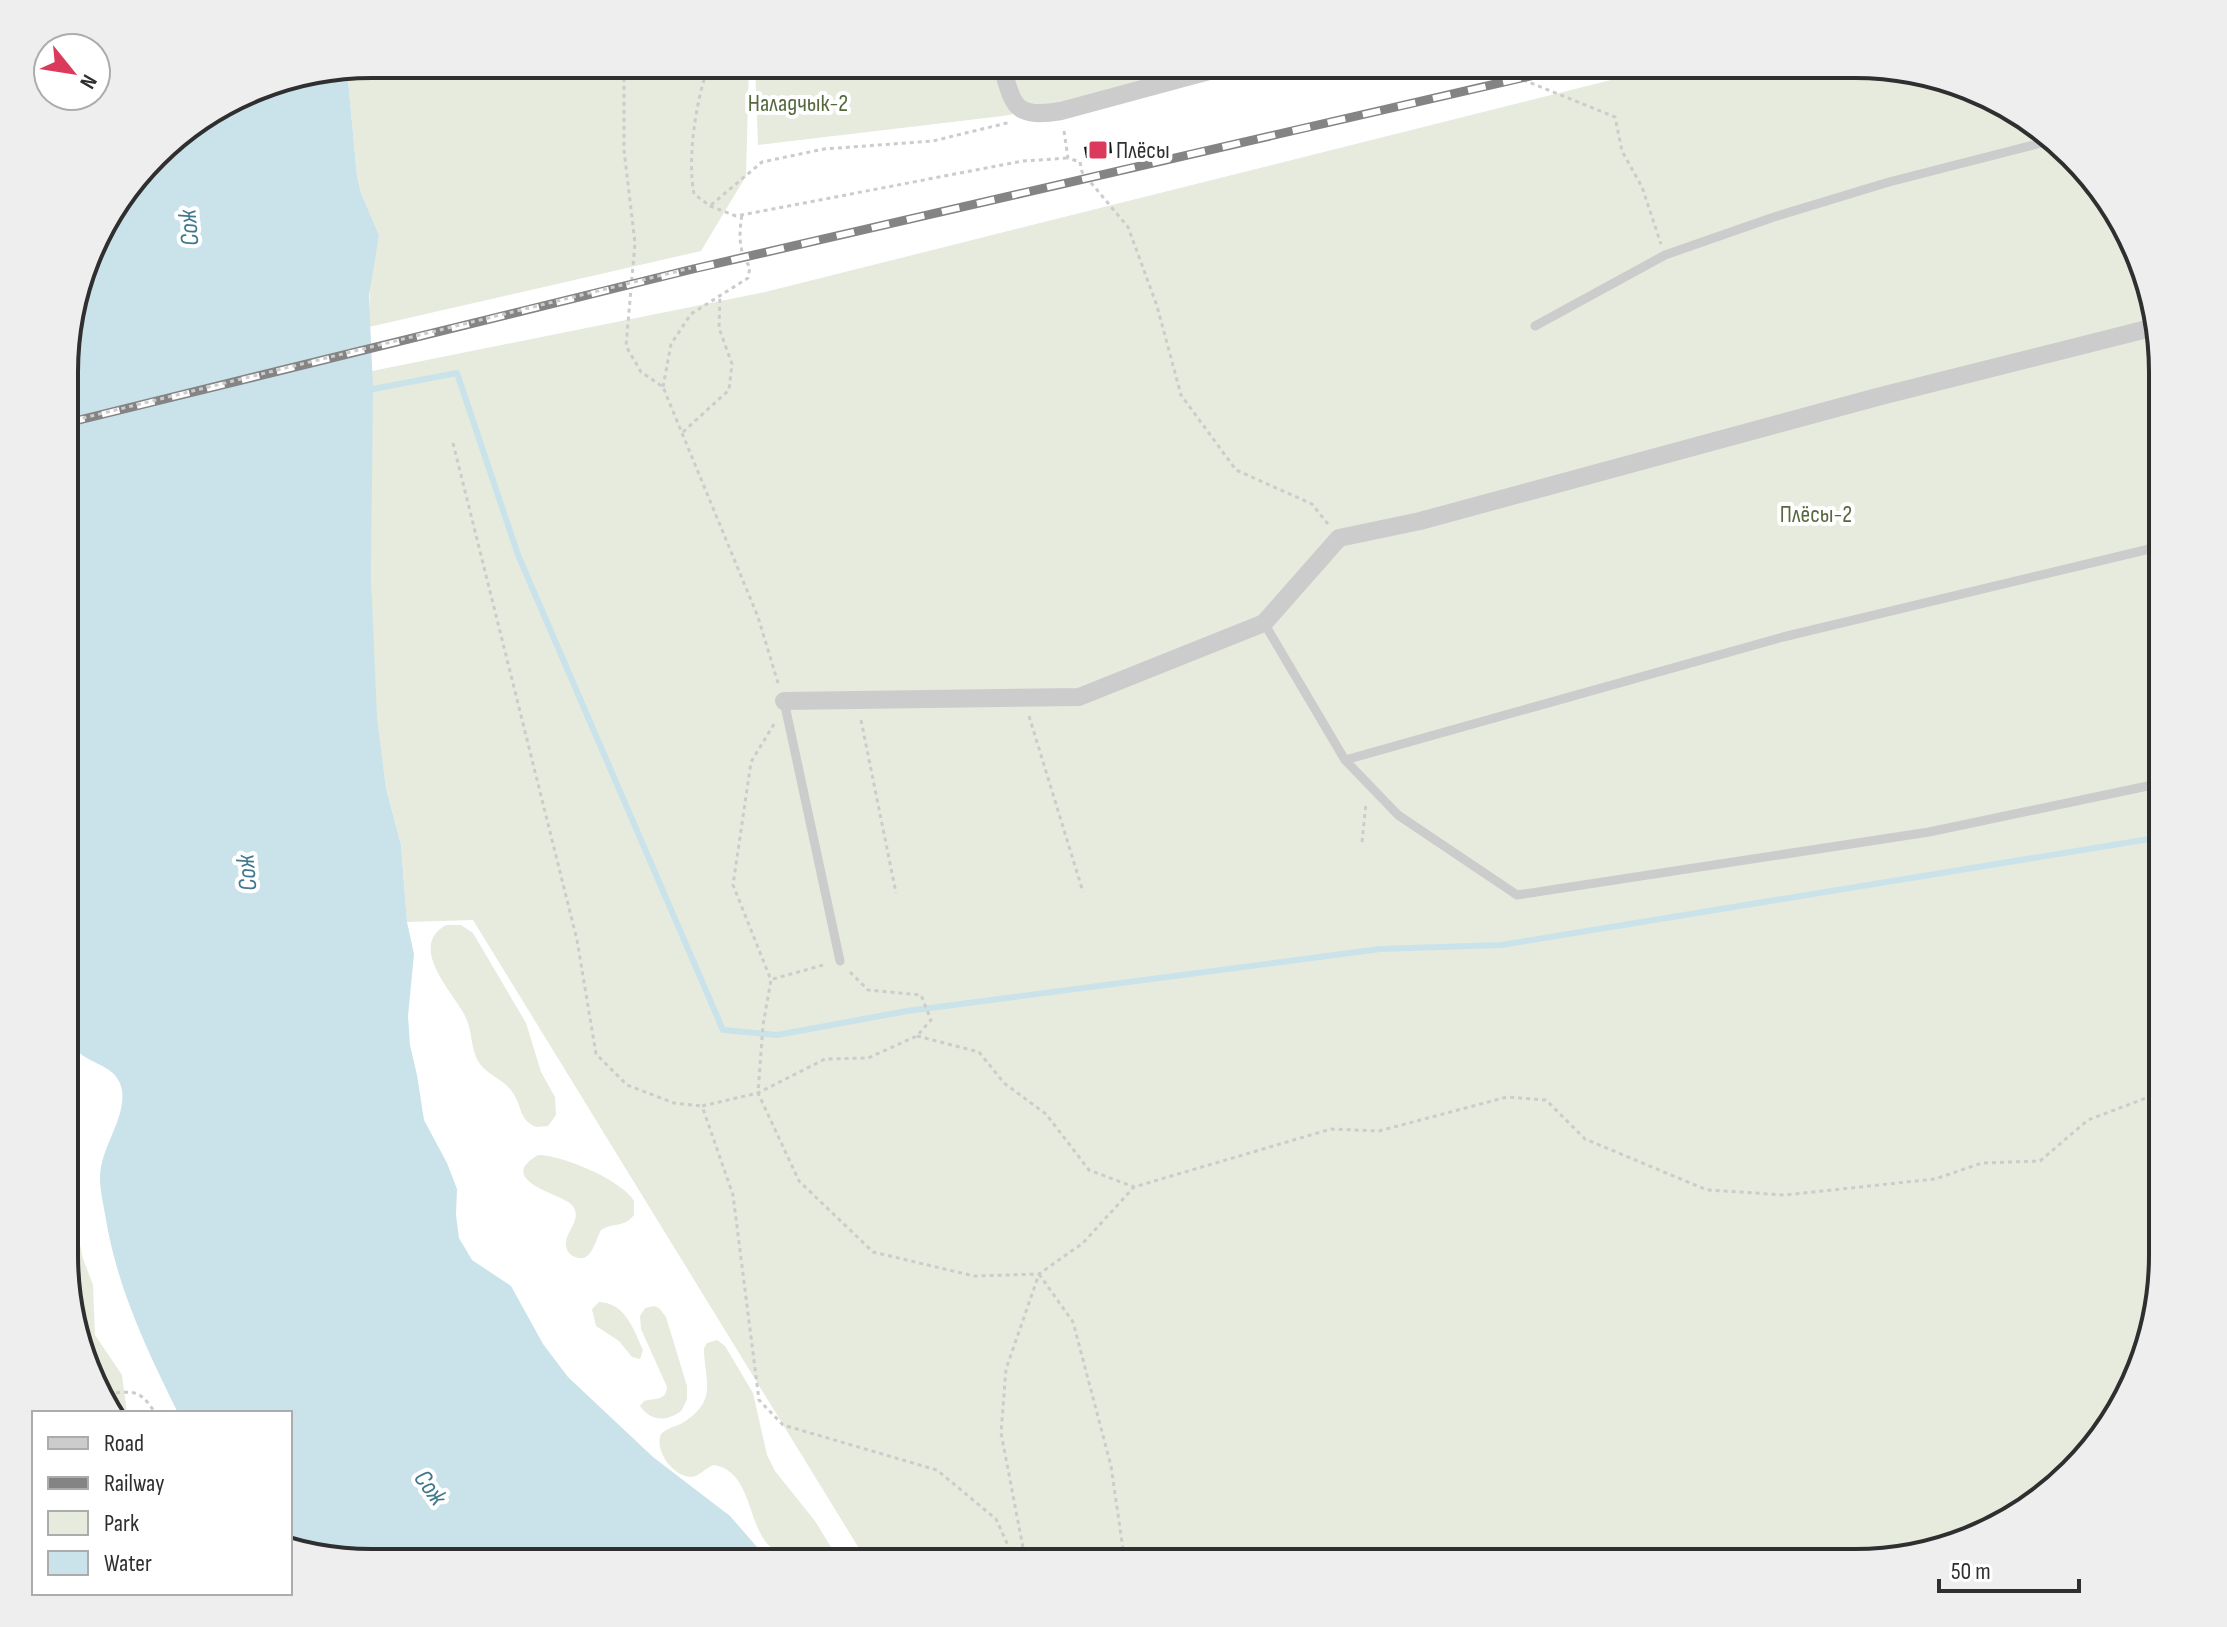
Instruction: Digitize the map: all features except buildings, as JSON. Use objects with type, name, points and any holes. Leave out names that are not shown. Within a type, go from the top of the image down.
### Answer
[{"type":"street","points":[[1005,78],[1013,102],[1023,111],[1037,115],[1183,78]]},
{"type":"street","points":[[784,701],[1079,697],[1264,623],[1339,538],[1420,521],[1881,396],[2145,329]]},
{"type":"lane","points":[[1535,326],[1665,255],[1889,182],[2040,143]]},
{"type":"lane","points":[[1345,760],[1783,637],[2149,549]]},
{"type":"lane","points":[[1264,623],[1345,760],[1398,815],[1517,895],[1929,832],[2149,786]]},
{"type":"lane","points":[[784,701],[840,961]]},
{"type":"path","points":[[620,78],[624,80],[624,150],[635,243],[626,346],[641,372],[663,387],[758,617],[784,701],[751,762],[733,885],[771,980],[763,1025],[758,1093],[799,1181],[873,1252],[974,1276],[1039,1274],[1083,1243],[1134,1187],[1331,1129],[1379,1131],[1507,1097],[1546,1100],[1585,1139],[1707,1190],[1785,1195],[1935,1179],[1982,1163],[2040,1161],[2088,1120],[2149,1097]]},
{"type":"path","points":[[704,78],[690,173],[694,194],[710,206],[736,216],[1008,163],[1068,158],[1080,162],[1082,172],[1128,227],[1157,306],[1181,395],[1236,470],[1312,504],[1339,538]]},
{"type":"path","points":[[1521,78],[1615,117],[1622,151],[1642,187],[1665,255]]},
{"type":"path","points":[[710,206],[762,162],[824,149],[933,141],[1008,124],[1023,111]]},
{"type":"path","points":[[1061,111],[1068,158]]},
{"type":"path","points":[[663,387],[671,344],[691,314],[748,278],[750,267],[743,255],[739,234],[742,214]]},
{"type":"path","points":[[78,419],[743,255]]},
{"type":"path","points":[[683,432],[729,390],[732,364],[719,328],[720,294]]},
{"type":"path","points":[[453,443],[577,940],[596,1054],[627,1085],[674,1103],[702,1106],[758,1093],[825,1059],[868,1058],[917,1036],[931,1020],[921,995],[868,990],[840,961],[771,980]]},
{"type":"path","points":[[1023,697],[1083,892]]},
{"type":"path","points":[[857,700],[896,893]]},
{"type":"path","points":[[1362,842],[1368,783]]},
{"type":"path","points":[[917,1036],[979,1052],[1004,1083],[1046,1114],[1089,1170],[1134,1187]]},
{"type":"path","points":[[702,1106],[733,1195],[759,1400],[783,1425],[937,1470],[996,1519],[1010,1549]]},
{"type":"path","points":[[1023,1549],[1001,1433],[1006,1369],[1039,1274]]},
{"type":"path","points":[[1039,1274],[1073,1322],[1111,1466],[1123,1549]]},
{"type":"path","points":[[112,1393],[137,1392],[154,1411]]},
{"type":"green space","points":[[749,78],[746,176],[701,251],[369,327],[370,284],[379,235],[357,176],[348,80]]},
{"type":"green space","name":"Наладчык-2","points":[[756,78],[1203,78],[1003,116],[758,145]]},
{"type":"green space","name":"Плёсы-2","points":[[1619,78],[1855,78],[1912,84],[1985,108],[2049,151],[2088,193],[2119,242],[2139,296],[2149,372],[2148,1274],[2139,1331],[2127,1367],[2110,1402],[2076,1449],[2034,1488],[1985,1519],[1931,1539],[1874,1548],[859,1549],[473,920],[407,922],[401,845],[386,788],[375,705],[371,576],[372,371],[765,292]]},
{"type":"green space","points":[[446,925],[461,925],[473,933],[526,1023],[541,1072],[555,1097],[556,1115],[548,1126],[536,1127],[526,1121],[510,1089],[477,1059],[465,1016],[436,970],[432,957],[431,945],[435,934]]},
{"type":"green space","points":[[538,1155],[561,1159],[605,1177],[634,1201],[634,1215],[626,1222],[601,1230],[585,1258],[572,1255],[566,1246],[576,1216],[572,1205],[527,1180],[523,1172],[526,1164]]},
{"type":"green space","points":[[78,1235],[93,1285],[95,1335],[122,1375],[127,1411],[123,1411],[108,1385],[88,1331],[79,1274]]},
{"type":"green space","points":[[599,1302],[615,1307],[627,1318],[643,1350],[640,1359],[632,1357],[619,1341],[596,1326],[592,1309]]},
{"type":"green space","points":[[654,1306],[666,1317],[687,1386],[687,1399],[682,1410],[665,1418],[649,1415],[640,1406],[644,1401],[662,1397],[667,1387],[641,1329],[640,1316],[645,1308]]},
{"type":"green space","points":[[717,1340],[725,1346],[753,1393],[767,1455],[775,1471],[815,1521],[832,1549],[773,1549],[758,1528],[743,1489],[727,1470],[714,1465],[697,1475],[684,1476],[666,1461],[660,1447],[661,1434],[695,1414],[706,1397],[704,1348],[707,1343]]},
{"type":"water","name":"Сож","points":[[348,80],[357,176],[379,235],[369,296],[373,389],[371,576],[377,718],[386,788],[401,845],[407,922],[414,954],[408,1016],[410,1045],[424,1120],[457,1189],[459,1238],[472,1260],[511,1286],[543,1344],[568,1377],[653,1457],[730,1516],[759,1549],[372,1549],[292,1538],[292,1411],[177,1411],[145,1343],[118,1271],[101,1194],[101,1167],[120,1112],[122,1090],[114,1075],[80,1053],[78,372],[88,296],[100,260],[117,225],[151,178],[178,151],[225,117],[260,100],[296,88]]},
{"type":"waterway","points":[[373,389],[457,373],[518,555],[723,1030],[777,1035],[907,1011],[1380,949],[1501,945],[2149,839]]},
{"type":"railway","points":[[78,420],[693,269],[1522,78]]},
{"type":"place","name":"Плёсы","points":[[1098,150]]}]
